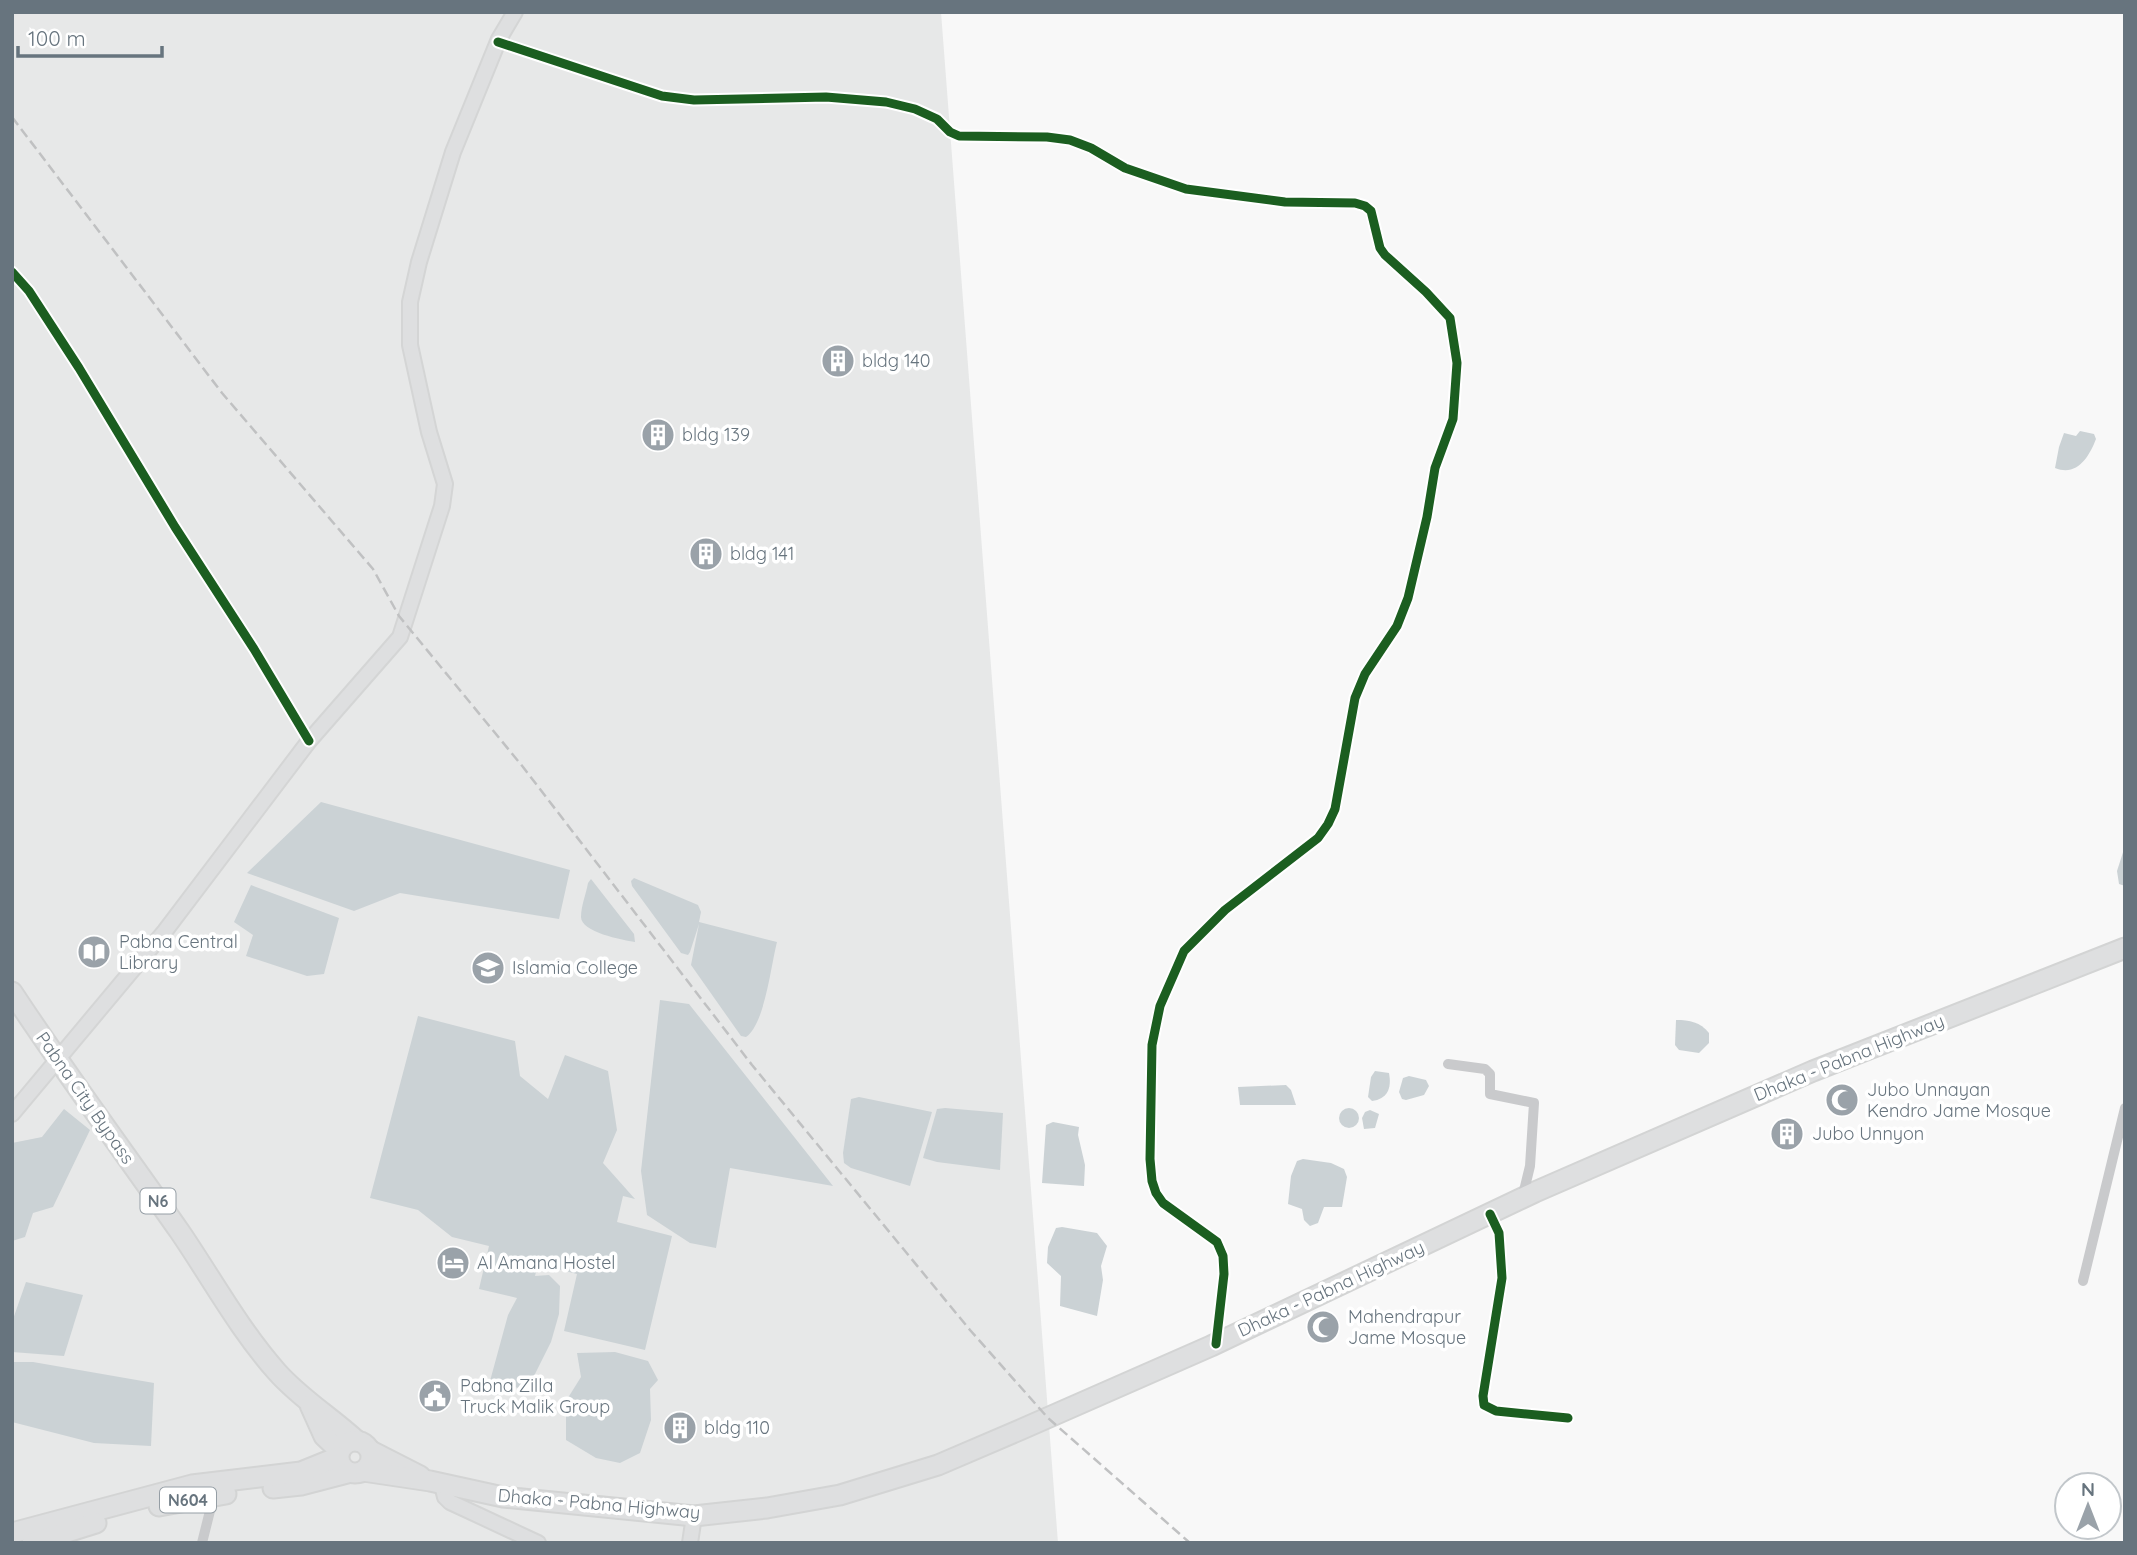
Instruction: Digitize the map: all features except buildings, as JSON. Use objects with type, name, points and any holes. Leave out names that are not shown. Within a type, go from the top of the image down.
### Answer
[{"type":"highway","name":"Dhaka - Pabna Highway","points":[[12,1533],[301,1478],[347,1463],[503,1497],[694,1516],[767,1508],[841,1495],[938,1465],[1216,1343],[1522,1199],[1813,1071],[2125,948]]},
{"type":"highway","name":"Pabna City Bypass","points":[[12,992],[56,1059],[181,1234],[244,1332],[277,1373],[310,1405],[336,1422],[364,1446]]},
{"type":"highway","name":"Pabna City Bypass","points":[[310,1405],[324,1436],[347,1463]]},
{"type":"highway","name":"N604","points":[[347,1463],[346,1443],[364,1446]]},
{"type":"highway","name":"Dhaka - Pabna Highway","points":[[364,1446],[436,1483]]},
{"type":"highway","points":[[347,1463],[369,1466],[364,1446]]},
{"type":"highway","name":"Dhaka - Pabna Highway","points":[[34,1543],[97,1516],[192,1485],[301,1478]]},
{"type":"main road","points":[[12,1114],[165,931],[309,741],[400,637],[442,506],[445,484],[429,432],[410,345],[410,302],[419,262],[453,152],[498,42],[515,12]]},
{"type":"main road","points":[[436,1483],[450,1502],[535,1542]]},
{"type":"main road","points":[[690,1543],[694,1516]]},
{"type":"street","points":[[498,42],[662,96],[694,100],[827,97],[886,102],[915,109],[937,119],[959,136],[1046,137],[1082,144],[1125,168],[1186,189],[1285,202],[1354,203],[1365,206],[1371,211],[1380,248],[1385,255],[1450,318],[1458,363],[1452,419],[1435,468],[1427,517],[1408,598],[1397,626],[1365,674],[1355,698],[1335,809],[1318,838],[1225,910],[1192,941],[1184,951],[1160,1006],[1150,1065],[1152,1181],[1163,1203],[1217,1242],[1223,1256],[1224,1274],[1216,1343]]},
{"type":"street","points":[[12,272],[29,291],[79,368],[160,504],[254,649],[309,741]]},
{"type":"street","points":[[1448,1064],[1486,1069],[1490,1074],[1490,1094],[1534,1103],[1530,1166],[1522,1199]]},
{"type":"street","points":[[2083,1281],[2125,1108]]},
{"type":"street","points":[[1490,1214],[1499,1233],[1502,1278],[1483,1396],[1484,1405],[1496,1411],[1568,1418]]},
{"type":"street","points":[[202,1543],[214,1495]]},
{"type":"shaded area","points":[[12,12],[941,12],[1058,1543],[12,1543]]},
{"type":"shaded area","points":[[2080,431],[2094,434],[2096,439],[2086,458],[2070,470],[2055,468],[2064,433],[2076,436]]},
{"type":"shaded area","points":[[321,802],[570,870],[559,919],[400,893],[354,911],[247,873]]},
{"type":"shaded area","points":[[2125,846],[2125,886],[2119,884],[2117,871]]},
{"type":"shaded area","points":[[634,878],[698,905],[701,912],[699,922],[777,942],[763,1007],[753,1030],[746,1037],[741,1036],[691,965],[699,924],[690,952],[688,955],[681,953],[632,886],[631,881]]},
{"type":"shaded area","points":[[591,879],[634,934],[635,942],[595,931],[583,922],[582,909]]},
{"type":"shaded area","points":[[251,885],[339,918],[324,974],[307,976],[246,956],[253,935],[234,922]]},
{"type":"shaded area","points":[[660,1000],[689,1004],[833,1186],[730,1168],[716,1248],[690,1243],[647,1215],[641,1171]]},
{"type":"shaded area","points":[[418,1016],[515,1041],[520,1076],[548,1099],[565,1055],[608,1071],[617,1130],[603,1163],[635,1199],[623,1196],[617,1222],[672,1236],[645,1350],[564,1331],[577,1274],[538,1264],[535,1276],[549,1275],[560,1286],[559,1314],[551,1342],[527,1390],[490,1381],[508,1315],[517,1298],[479,1289],[489,1246],[452,1237],[418,1210],[370,1198]]},
{"type":"shaded area","points":[[1676,1020],[1698,1024],[1709,1033],[1709,1043],[1699,1053],[1679,1050],[1675,1045]]},
{"type":"shaded area","points":[[1375,1071],[1389,1073],[1390,1084],[1385,1095],[1372,1101],[1368,1097],[1371,1077]]},
{"type":"shaded area","points":[[1409,1076],[1426,1080],[1429,1086],[1424,1095],[1402,1099],[1399,1092],[1403,1078]]},
{"type":"shaded area","points":[[1286,1085],[1291,1090],[1296,1105],[1240,1105],[1238,1087]]},
{"type":"shaded area","points":[[859,1097],[932,1112],[910,1186],[851,1168],[844,1163],[851,1099]]},
{"type":"shaded area","points":[[1349,1108],[1356,1111],[1359,1118],[1356,1125],[1349,1128],[1342,1125],[1339,1118],[1342,1111]]},
{"type":"shaded area","points":[[64,1109],[90,1130],[53,1207],[33,1213],[25,1237],[12,1241],[12,1143],[42,1137]]},
{"type":"shaded area","points":[[937,1109],[1003,1113],[1000,1170],[923,1158]]},
{"type":"shaded area","points":[[1370,1110],[1379,1114],[1375,1128],[1364,1129],[1362,1118],[1365,1112]]},
{"type":"shaded area","points":[[1053,1122],[1079,1127],[1078,1135],[1085,1165],[1084,1186],[1042,1183],[1046,1125]]},
{"type":"shaded area","points":[[1303,1159],[1331,1163],[1344,1169],[1347,1177],[1342,1207],[1324,1207],[1318,1223],[1310,1226],[1304,1220],[1302,1209],[1288,1204],[1291,1176],[1297,1161]]},
{"type":"shaded area","points":[[1056,1228],[1097,1233],[1107,1246],[1101,1266],[1103,1280],[1097,1316],[1060,1306],[1061,1276],[1047,1263],[1048,1247]]},
{"type":"shaded area","points":[[26,1282],[83,1295],[64,1356],[12,1352],[12,1322]]},
{"type":"shaded area","points":[[615,1352],[648,1361],[658,1380],[650,1389],[651,1420],[640,1453],[620,1463],[596,1458],[566,1440],[566,1401],[581,1377],[577,1353]]},
{"type":"shaded area","points":[[12,1362],[33,1362],[154,1383],[151,1446],[94,1443],[12,1422]]},
{"type":"railway","points":[[12,117],[222,393],[373,569],[399,616],[523,767],[752,1065],[970,1330],[1048,1418],[1190,1543]]},
{"type":"cycle path","points":[[498,42],[662,96],[694,100],[826,97],[886,102],[915,109],[937,119],[950,132],[959,136],[1047,137],[1070,140],[1091,148],[1125,168],[1186,189],[1285,202],[1355,203],[1371,211],[1380,248],[1385,255],[1450,318],[1457,363],[1453,419],[1435,468],[1427,517],[1408,598],[1397,626],[1365,674],[1355,698],[1335,809],[1318,838],[1225,910],[1184,951],[1160,1006],[1152,1045],[1152,1181],[1163,1203],[1217,1242],[1223,1256],[1224,1274],[1216,1344]]},
{"type":"cycle path","points":[[12,272],[29,291],[79,368],[309,741]]},
{"type":"cycle path","points":[[1490,1214],[1499,1233],[1502,1278],[1483,1396],[1484,1405],[1496,1411],[1568,1418]]},
{"type":"place","name":"bldg 140","points":[[838,361]]},
{"type":"place","name":"bldg 139","points":[[658,435]]},
{"type":"place","name":"bldg 141","points":[[706,554]]},
{"type":"place","name":"Pabna Central Library","points":[[94,952]]},
{"type":"place","name":"Islamia College","points":[[488,968]]},
{"type":"place","name":"Jubo Unnayan Kendro Jame Mosque","points":[[1842,1100]]},
{"type":"place","name":"Jubo Unnyon","points":[[1787,1134]]},
{"type":"place","name":"Al Amana Hostel","points":[[453,1263]]},
{"type":"place","name":"Mahendrapur Jame Mosque","points":[[1323,1327]]},
{"type":"place","name":"Pabna Zilla Truck Malik Group","points":[[435,1396]]},
{"type":"place","name":"bldg 110","points":[[680,1428]]}]
